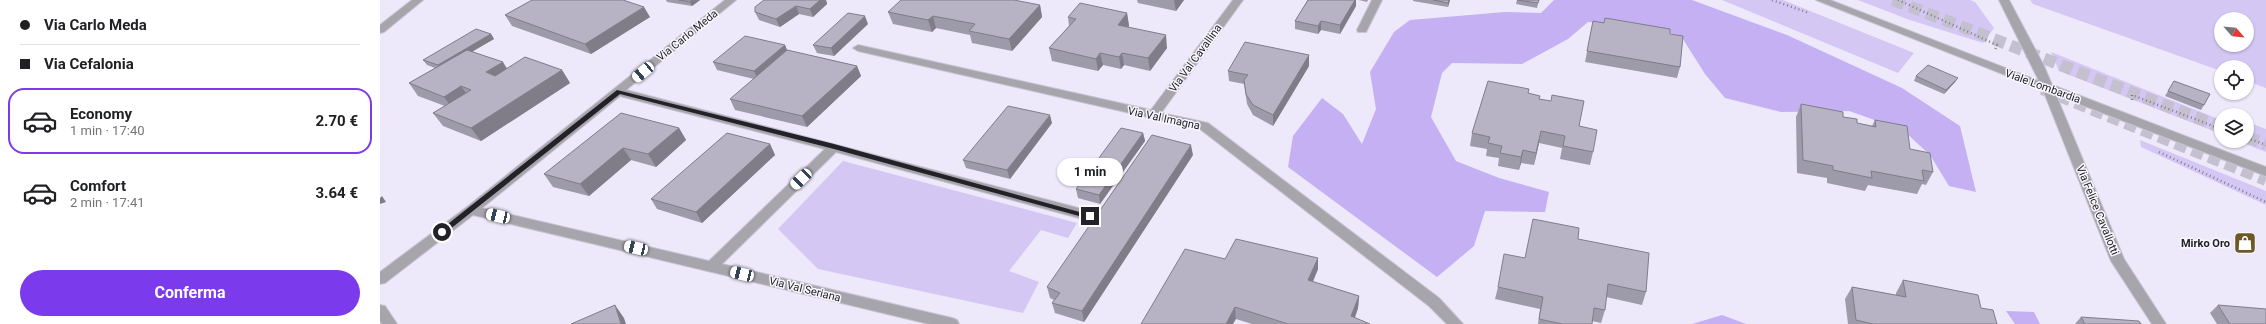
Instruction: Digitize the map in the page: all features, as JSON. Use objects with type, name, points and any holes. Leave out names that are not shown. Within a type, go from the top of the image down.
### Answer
[{"type":"street","points":[[380,30],[418,0]]},
{"type":"street","name":"Via Carlo Meda","points":[[380,279],[471,210],[731,0]]},
{"type":"street","name":"Via Val Cavallina","points":[[1153,116],[1238,0]]},
{"type":"street","points":[[1362,30],[1377,0]]},
{"type":"street","name":"Viale Lombardia","points":[[1821,0],[2049,89],[2126,116],[2266,172]]},
{"type":"street","name":"Via Felice Cavallotti","points":[[2004,0],[2025,37],[2049,89],[2118,260],[2159,324]]},
{"type":"street","name":"Via Val Imagna","points":[[858,48],[1153,116],[1204,126],[1434,302],[1456,324]]},
{"type":"street","points":[[619,92],[834,147],[1090,216]]},
{"type":"street","points":[[712,266],[834,147]]},
{"type":"street","name":"Via Val Seriana","points":[[471,210],[952,324]]},
{"type":"street","points":[[380,310],[390,324]]},
{"type":"path","points":[[1898,0],[1997,45],[1996,50]]},
{"type":"path","points":[[2133,104],[2132,95],[2214,126]]},
{"type":"path","points":[[2254,141],[2266,145]]},
{"type":"shaded area","points":[[1554,0],[1692,0],[1787,35],[1902,88],[1960,126],[1976,192],[1949,186],[1930,155],[1903,130],[1849,111],[1781,112],[1725,98],[1705,74],[1681,36],[1645,26],[1588,22],[1568,39],[1522,64],[1452,63],[1442,73],[1431,117],[1456,161],[1499,178],[1549,192],[1545,212],[1485,211],[1474,246],[1437,277],[1288,167],[1293,136],[1322,98],[1343,114],[1362,144],[1376,109],[1370,72],[1394,32],[1410,20],[1505,12],[1541,13]]},
{"type":"shaded area","points":[[1722,0],[1783,0],[1914,53],[1898,73]]},
{"type":"shaded area","points":[[1858,0],[1970,0],[1975,2],[1994,28],[1983,43],[1907,19]]},
{"type":"shaded area","points":[[2030,0],[2266,0],[2266,88],[2254,84],[2254,60],[2214,60],[2214,69],[2033,4]]},
{"type":"shaded area","points":[[2051,52],[2214,117],[2214,131],[2059,71]]},
{"type":"shaded area","points":[[2254,125],[2266,129],[2266,152],[2254,147]]},
{"type":"shaded area","points":[[2140,140],[2266,191],[2266,205],[2141,147]]},
{"type":"shaded area","points":[[843,161],[1077,223],[1068,238],[1041,230],[1009,271],[1039,282],[1023,313],[818,269],[778,229]]},
{"type":"shaded area","points":[[2006,311],[2034,312],[2040,324],[2015,324]]},
{"type":"shaded area","points":[[1722,315],[1746,324],[1692,324]]},
{"type":"building","points":[[532,0],[623,0],[644,7],[585,44],[505,15]]},
{"type":"building","points":[[679,0],[692,0],[690,2]]},
{"type":"building","points":[[764,0],[820,0],[810,9],[796,6],[776,19],[755,12],[755,7]]},
{"type":"building","points":[[901,0],[1014,0],[1040,5],[1009,39],[969,31],[975,24],[933,16],[928,20],[888,12]]},
{"type":"building","points":[[1308,0],[1355,0],[1340,25],[1321,21],[1318,26],[1295,21]]},
{"type":"building","points":[[1433,0],[1449,0],[1448,3]]},
{"type":"building","points":[[1517,0],[1539,0],[1538,3]]},
{"type":"building","points":[[1080,3],[1127,13],[1118,25],[1166,35],[1148,58],[1122,53],[1119,57],[1100,53],[1096,59],[1049,48],[1076,19],[1068,17]]},
{"type":"building","points":[[848,13],[865,16],[831,48],[813,45]]},
{"type":"building","points":[[1605,18],[1670,29],[1670,34],[1683,36],[1680,67],[1587,51],[1593,21],[1604,23]]},
{"type":"building","points":[[476,29],[491,34],[438,65],[423,60]]},
{"type":"building","points":[[745,36],[785,45],[754,71],[713,62]]},
{"type":"building","points":[[1245,42],[1309,55],[1273,115],[1253,105],[1246,94],[1244,80],[1248,75],[1228,71]]},
{"type":"building","points":[[467,50],[503,62],[486,72],[495,76],[525,57],[562,70],[471,128],[433,113],[471,90],[461,86],[444,97],[409,83]]},
{"type":"building","points":[[787,50],[857,66],[802,116],[730,99]]},
{"type":"building","points":[[1928,65],[1958,78],[1946,90],[1916,76]]},
{"type":"building","points":[[1488,81],[1529,89],[1528,93],[1540,96],[1539,99],[1551,101],[1552,95],[1584,101],[1579,126],[1597,130],[1593,152],[1563,146],[1565,136],[1541,131],[1536,153],[1523,150],[1521,157],[1500,153],[1502,146],[1488,143],[1490,137],[1472,133]]},
{"type":"building","points":[[2174,81],[2210,94],[2204,105],[2168,91]]},
{"type":"building","points":[[1801,104],[1843,112],[1843,117],[1857,119],[1857,123],[1876,127],[1875,120],[1907,126],[1910,149],[1930,153],[1933,172],[1922,170],[1924,181],[1871,171],[1872,178],[1833,170],[1833,166],[1803,160]]},
{"type":"building","points":[[1008,106],[1050,115],[1007,170],[963,160]]},
{"type":"building","points":[[621,113],[679,128],[648,154],[623,148],[580,184],[544,174]]},
{"type":"building","points":[[1121,128],[1143,133],[1099,195],[1076,189]]},
{"type":"building","points":[[727,133],[770,144],[696,212],[651,199]]},
{"type":"building","points":[[1152,135],[1191,145],[1082,311],[1052,303],[1060,293],[1047,287]]},
{"type":"building","points":[[1533,219],[1579,228],[1578,239],[1649,253],[1646,292],[1608,284],[1605,310],[1594,308],[1592,324],[1563,324],[1539,319],[1543,297],[1498,287],[1504,254],[1525,258]]},
{"type":"building","points":[[1236,239],[1318,258],[1308,280],[1359,296],[1351,316],[1370,324],[1288,324],[1235,307],[1226,324],[1141,324],[1185,249],[1225,259]]},
{"type":"building","points":[[1903,280],[1978,295],[1981,308],[1993,310],[1997,324],[1873,324],[1856,320],[1852,287],[1906,297]]},
{"type":"building","points":[[615,305],[621,324],[571,324]]},
{"type":"building","points":[[2218,305],[2266,309],[2266,324],[2230,324]]},
{"type":"building","points":[[2081,317],[2139,321],[2141,324],[2085,324]]},
{"type":"tunnel","points":[[1893,0],[2214,124]]},
{"type":"tunnel","points":[[2042,89],[2266,180]]},
{"type":"tunnel","points":[[2254,140],[2266,144]]},
{"type":"place","name":"Mirko Oro","points":[[2245,243]]},
{"type":"route","points":[[442,232],[619,92],[834,147],[1090,216]]}]
